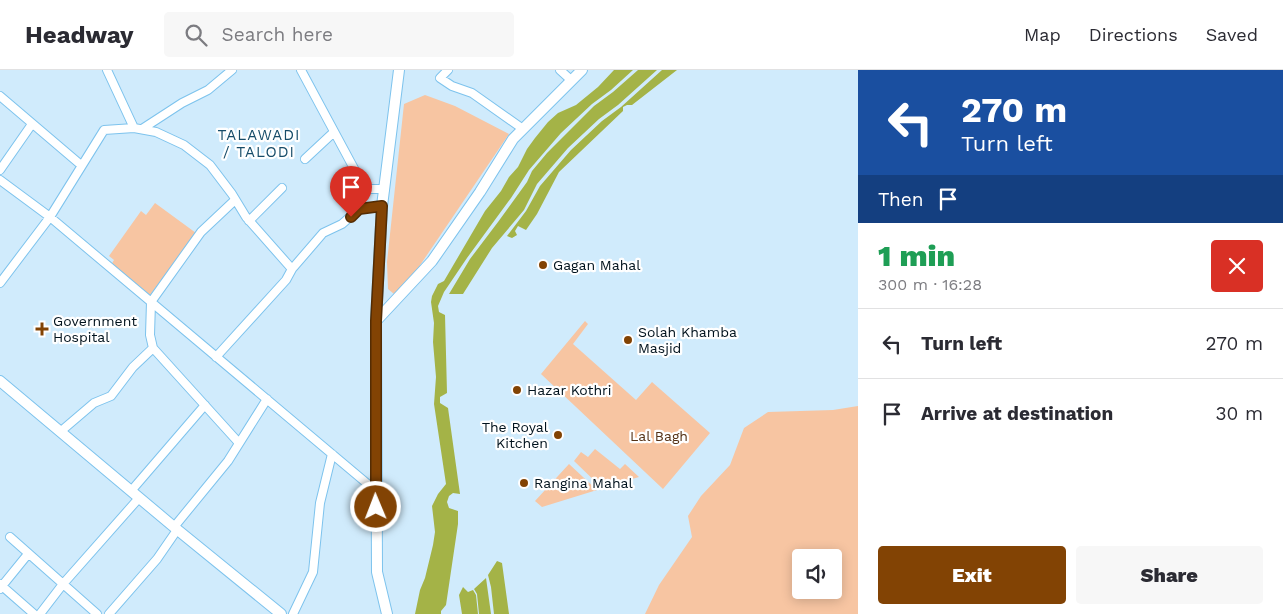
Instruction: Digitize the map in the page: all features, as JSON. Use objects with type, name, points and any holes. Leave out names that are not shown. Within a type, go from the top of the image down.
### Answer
[{"type":"street","points":[[107,70],[138,128]]},
{"type":"street","points":[[138,128],[208,90],[232,70]]},
{"type":"street","points":[[301,70],[365,189],[385,189]]},
{"type":"street","points":[[387,614],[377,572],[376,321],[382,206],[399,70]]},
{"type":"street","points":[[448,70],[440,78],[452,86],[472,93],[523,129]]},
{"type":"street","points":[[560,70],[571,80]]},
{"type":"street","points":[[376,321],[432,261],[480,192],[513,139],[582,70]]},
{"type":"street","points":[[0,96],[81,166]]},
{"type":"street","points":[[0,170],[32,124]]},
{"type":"street","points":[[0,282],[50,217],[104,130],[138,128],[156,132],[184,145],[210,165],[249,221],[292,269]]},
{"type":"street","points":[[305,159],[334,132]]},
{"type":"street","points":[[0,180],[50,217],[376,491]]},
{"type":"street","points":[[249,221],[282,188]]},
{"type":"street","points":[[235,200],[201,232],[151,302],[150,335],[153,348],[239,443]]},
{"type":"street","points":[[216,357],[286,280],[292,269],[323,233],[342,224],[359,209],[382,206]]},
{"type":"street","points":[[60,432],[94,403],[111,396],[134,367],[153,348]]},
{"type":"street","points":[[0,381],[176,529],[281,614]]},
{"type":"street","points":[[109,614],[157,559],[176,529],[228,462],[266,399]]},
{"type":"street","points":[[40,614],[205,405]]},
{"type":"street","points":[[293,614],[313,572],[320,503],[332,454]]},
{"type":"street","points":[[10,537],[97,614]]},
{"type":"street","points":[[28,554],[1,586],[34,614]]},
{"type":"green space","points":[[425,95],[455,106],[509,134],[410,280],[394,294],[388,289],[387,262],[404,104]]},
{"type":"green space","points":[[155,203],[196,233],[150,295],[111,265],[114,260],[109,256],[141,211],[146,215]]},
{"type":"green space","name":"Lal Bagh","points":[[585,321],[588,324],[573,344],[636,400],[652,382],[710,433],[663,489],[541,374]]},
{"type":"green space","points":[[858,406],[858,614],[645,614],[659,585],[692,537],[688,516],[701,496],[730,465],[744,428],[768,412],[833,410]]},
{"type":"green space","points":[[595,449],[620,469],[625,464],[639,477],[602,488],[574,461],[581,452],[588,457]]},
{"type":"green space","points":[[569,464],[597,490],[542,507],[535,501]]},
{"type":"shaded area","points":[[614,70],[633,70],[561,133],[529,170],[444,292],[438,306],[439,312],[445,315],[447,393],[440,397],[440,403],[448,408],[460,494],[453,493],[449,496],[447,502],[449,508],[458,511],[458,524],[446,605],[441,614],[415,614],[433,545],[435,532],[432,506],[446,484],[434,404],[436,377],[432,296],[438,284],[444,281],[485,211],[518,167],[535,138],[558,113],[576,105],[598,87]]},
{"type":"shaded area","points":[[638,70],[657,70],[568,148],[537,184],[524,210],[492,248],[463,294],[449,294],[470,259],[527,182],[532,171],[547,153],[594,106]]},
{"type":"shaded area","points":[[662,70],[677,70],[632,105],[623,107],[623,111],[559,172],[537,214],[526,230],[518,226],[515,231],[517,235],[512,238],[507,236],[526,211],[540,186],[571,150]]},
{"type":"shaded area","points":[[497,561],[502,563],[509,614],[494,614],[488,575]]},
{"type":"shaded area","points":[[486,578],[491,614],[479,614],[477,594],[474,589]]},
{"type":"shaded area","points":[[463,587],[468,592],[473,590],[476,595],[478,614],[462,614],[459,595]]},
{"type":"place","name":"Gagan Mahal","points":[[543,265]]},
{"type":"place","name":"Government Hospital","points":[[42,329]]},
{"type":"place","name":"Solah Khamba Masjid","points":[[628,340]]},
{"type":"place","name":"Hazar Kothri","points":[[517,390]]},
{"type":"place","name":"The Royal Kitchen","points":[[558,435]]},
{"type":"place","name":"Rangina Mahal","points":[[524,483]]},
{"type":"district","name":"TALAWADI / TALODI","points":[[259,144]]},
{"type":"route","points":[[351,217],[359,209],[382,206],[376,321],[376,507]]}]
